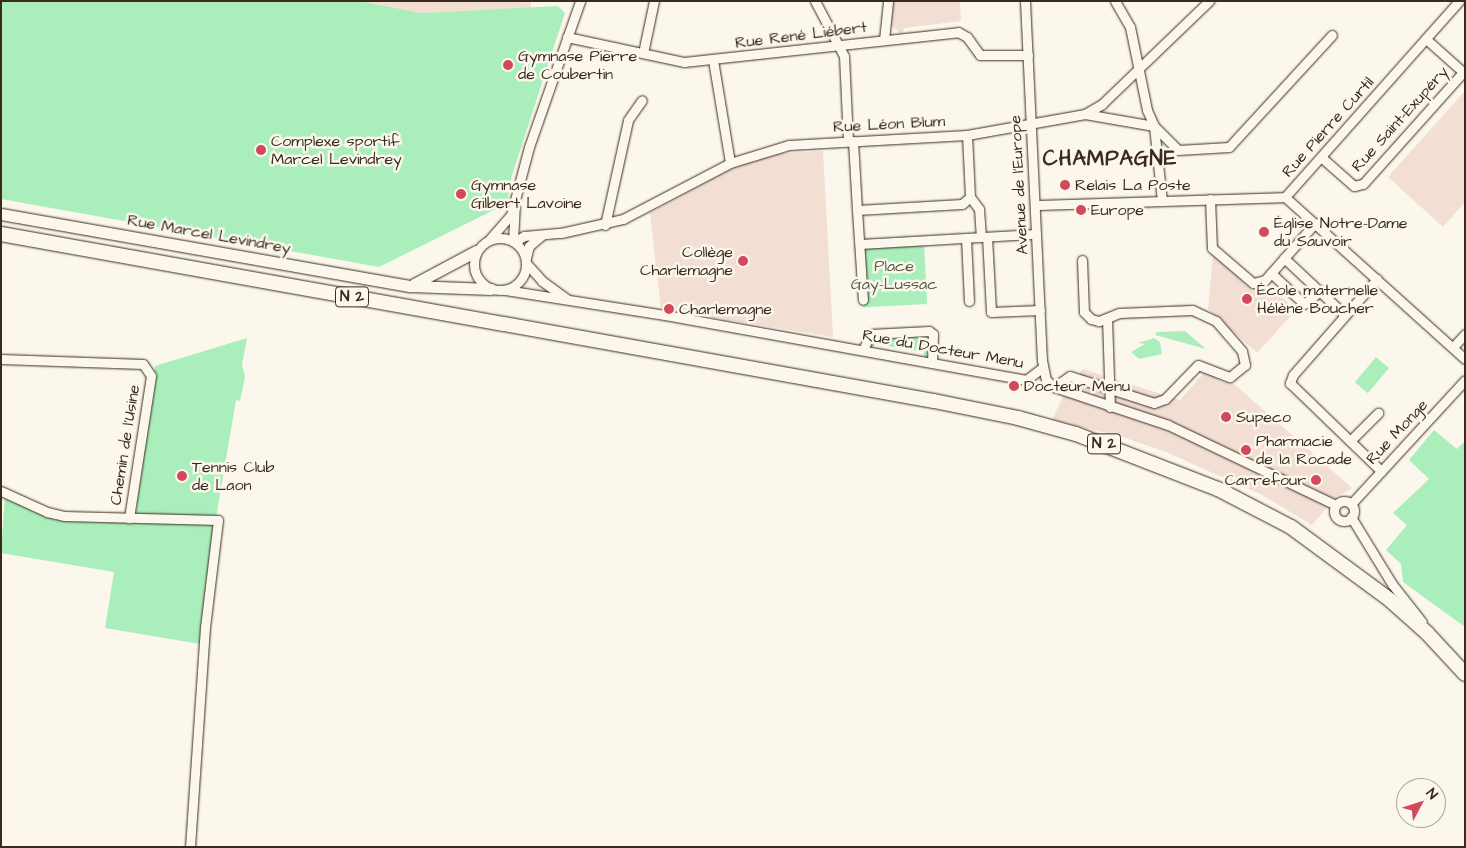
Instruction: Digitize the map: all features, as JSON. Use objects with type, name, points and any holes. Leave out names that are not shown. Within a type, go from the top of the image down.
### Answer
[{"type":"main road","name":"N 2","points":[[1,234],[934,401],[1068,432],[1203,483],[1291,527],[1354,571],[1449,656],[1465,674]]},
{"type":"street","points":[[411,286],[476,251],[505,223],[515,202],[529,146],[580,1]]},
{"type":"street","points":[[643,53],[654,1]]},
{"type":"street","points":[[815,1],[846,66],[850,141],[860,244],[862,300]]},
{"type":"street","points":[[884,40],[888,1]]},
{"type":"street","name":"Avenue de l'Europe","points":[[1025,1],[1042,367]]},
{"type":"street","points":[[1115,1],[1130,26],[1147,110],[1154,126],[1162,201]]},
{"type":"street","name":"Rue Léon Blum","points":[[514,242],[524,236],[544,235],[605,225],[623,219],[730,163],[789,144],[967,135],[1031,121],[1085,114],[1102,104],[1210,1]]},
{"type":"street","name":"Rue Pierre Curtil","points":[[1035,206],[1286,197],[1459,1]]},
{"type":"street","name":"Rue René Liébert","points":[[567,37],[674,61],[713,60],[958,32],[967,37],[980,55],[1028,55]]},
{"type":"street","points":[[1085,114],[1154,126],[1178,150],[1229,146],[1332,35]]},
{"type":"street","name":"Rue Saint-Exupéry","points":[[1321,157],[1354,186],[1363,184],[1463,72],[1426,39]]},
{"type":"street","points":[[713,60],[730,163]]},
{"type":"street","points":[[605,225],[628,120],[642,100]]},
{"type":"street","points":[[967,135],[970,197],[979,209],[984,237],[991,312],[1040,310]]},
{"type":"street","points":[[857,210],[962,204],[970,197]]},
{"type":"street","points":[[1286,197],[1465,359]]},
{"type":"street","points":[[1210,199],[1211,246],[1215,252],[1253,283],[1259,283],[1271,273],[1315,223]]},
{"type":"street","points":[[515,202],[514,242],[526,260]]},
{"type":"street","name":"Rue Marcel Levindrey","points":[[1,214],[411,286],[491,290]]},
{"type":"street","name":"Rue Léon Blum","points":[[516,219],[527,233],[544,235]]},
{"type":"street","points":[[860,244],[1036,234]]},
{"type":"street","points":[[476,251],[475,274],[491,290],[505,290],[518,283],[529,246],[544,235]]},
{"type":"street","points":[[489,240],[501,238],[514,242]]},
{"type":"street","points":[[966,238],[969,302]]},
{"type":"street","points":[[1284,258],[1345,315]]},
{"type":"street","name":"Rue du Docteur Menu","points":[[526,260],[542,281],[567,299]]},
{"type":"street","points":[[1054,387],[1070,376],[1154,403],[1165,399],[1198,365],[1230,377],[1245,365],[1237,343],[1216,321],[1192,310],[1119,313],[1099,321],[1084,312],[1082,260]]},
{"type":"street","points":[[1271,273],[1304,304],[1320,291]]},
{"type":"street","points":[[1377,278],[1293,374],[1290,383],[1381,471]]},
{"type":"street","name":"Rue du Docteur Menu","points":[[505,290],[863,350],[1026,380],[1042,367],[1046,380],[1054,387]]},
{"type":"street","points":[[1107,318],[1110,407]]},
{"type":"street","points":[[863,350],[870,334],[929,331],[934,334],[932,363]]},
{"type":"street","points":[[1453,347],[1465,334]]},
{"type":"street","name":"Chemin de l'Usine","points":[[1,358],[142,364],[151,376],[129,518]]},
{"type":"street","name":"Rue Monge","points":[[1351,504],[1465,380]]},
{"type":"street","points":[[1054,387],[1168,425],[1336,505]]},
{"type":"street","points":[[1350,441],[1378,413]]},
{"type":"street","points":[[1,491],[47,512],[129,518],[218,520],[205,627],[190,847]]},
{"type":"street","points":[[1351,517],[1339,519],[1334,511],[1336,505],[1343,501],[1351,504],[1351,517],[1392,584],[1449,656]]},
{"type":"shaded area","points":[[361,1],[531,1],[531,8],[422,13]]},
{"type":"shaded area","points":[[893,1],[960,1],[961,21],[904,28],[902,34],[890,25]]},
{"type":"shaded area","points":[[1465,91],[1465,202],[1443,227],[1388,177]]},
{"type":"shaded area","name":"Collège Charlemagne","points":[[823,151],[833,337],[661,309],[650,213],[746,161],[771,154]]},
{"type":"shaded area","name":"École maternelle Hélène Boucher","points":[[1213,255],[1251,289],[1271,287],[1296,310],[1257,353],[1208,309]]},
{"type":"shaded area","points":[[1083,369],[1180,400],[1206,370],[1221,382],[1233,383],[1352,488],[1336,497],[1312,525],[1262,495],[1166,452],[1123,437],[1052,420],[1068,386]]},
{"type":"green space","name":"Complexe sportif Marcel Levindrey","points":[[1,1],[360,1],[422,13],[558,6],[565,13],[512,175],[508,199],[502,206],[379,267],[1,199]]},
{"type":"green space","name":"Place Gay-Lussac","points":[[924,244],[927,304],[863,307],[860,247]]},
{"type":"green space","points":[[1185,331],[1206,349],[1155,335],[1157,332]]},
{"type":"green space","points":[[923,333],[930,339],[927,358],[924,359],[924,352],[875,344],[872,349],[869,347],[873,336]]},
{"type":"green space","name":"Tennis Club de Laon","points":[[247,338],[242,365],[245,377],[240,401],[236,400],[217,512],[200,644],[105,628],[114,572],[1,553],[5,495],[52,517],[135,520],[155,366]]},
{"type":"green space","points":[[1154,338],[1160,342],[1162,354],[1139,359],[1131,352],[1145,344],[1138,343]]},
{"type":"green space","points":[[1376,357],[1389,368],[1368,393],[1355,382]]},
{"type":"green space","points":[[1434,430],[1457,449],[1465,441],[1465,627],[1403,582],[1401,564],[1386,550],[1407,525],[1393,513],[1429,479],[1409,460]]},
{"type":"place","name":"Gymnase Pierre de Coubertin","points":[[508,65]]},
{"type":"place","name":"Complexe sportif Marcel Levindrey","points":[[261,150]]},
{"type":"place","name":"Relais La Poste","points":[[1065,185]]},
{"type":"place","name":"Gymnase Gilbert Lavoine","points":[[461,194]]},
{"type":"place","name":"Europe","points":[[1081,210]]},
{"type":"place","name":"Église Notre-Dame du Sauvoir","points":[[1264,232]]},
{"type":"place","name":"Collège Charlemagne","points":[[743,261]]},
{"type":"place","name":"École maternelle Hélène Boucher","points":[[1247,299]]},
{"type":"place","name":"Charlemagne","points":[[669,309]]},
{"type":"place","name":"Docteur Menu","points":[[1014,386]]},
{"type":"place","name":"Supeco","points":[[1226,417]]},
{"type":"place","name":"Pharmacie de la Rocade","points":[[1246,450]]},
{"type":"place","name":"Tennis Club de Laon","points":[[182,476]]},
{"type":"place","name":"Carrefour","points":[[1316,480]]},
{"type":"district","name":"CHAMPAGNE","points":[[1110,159]]}]
